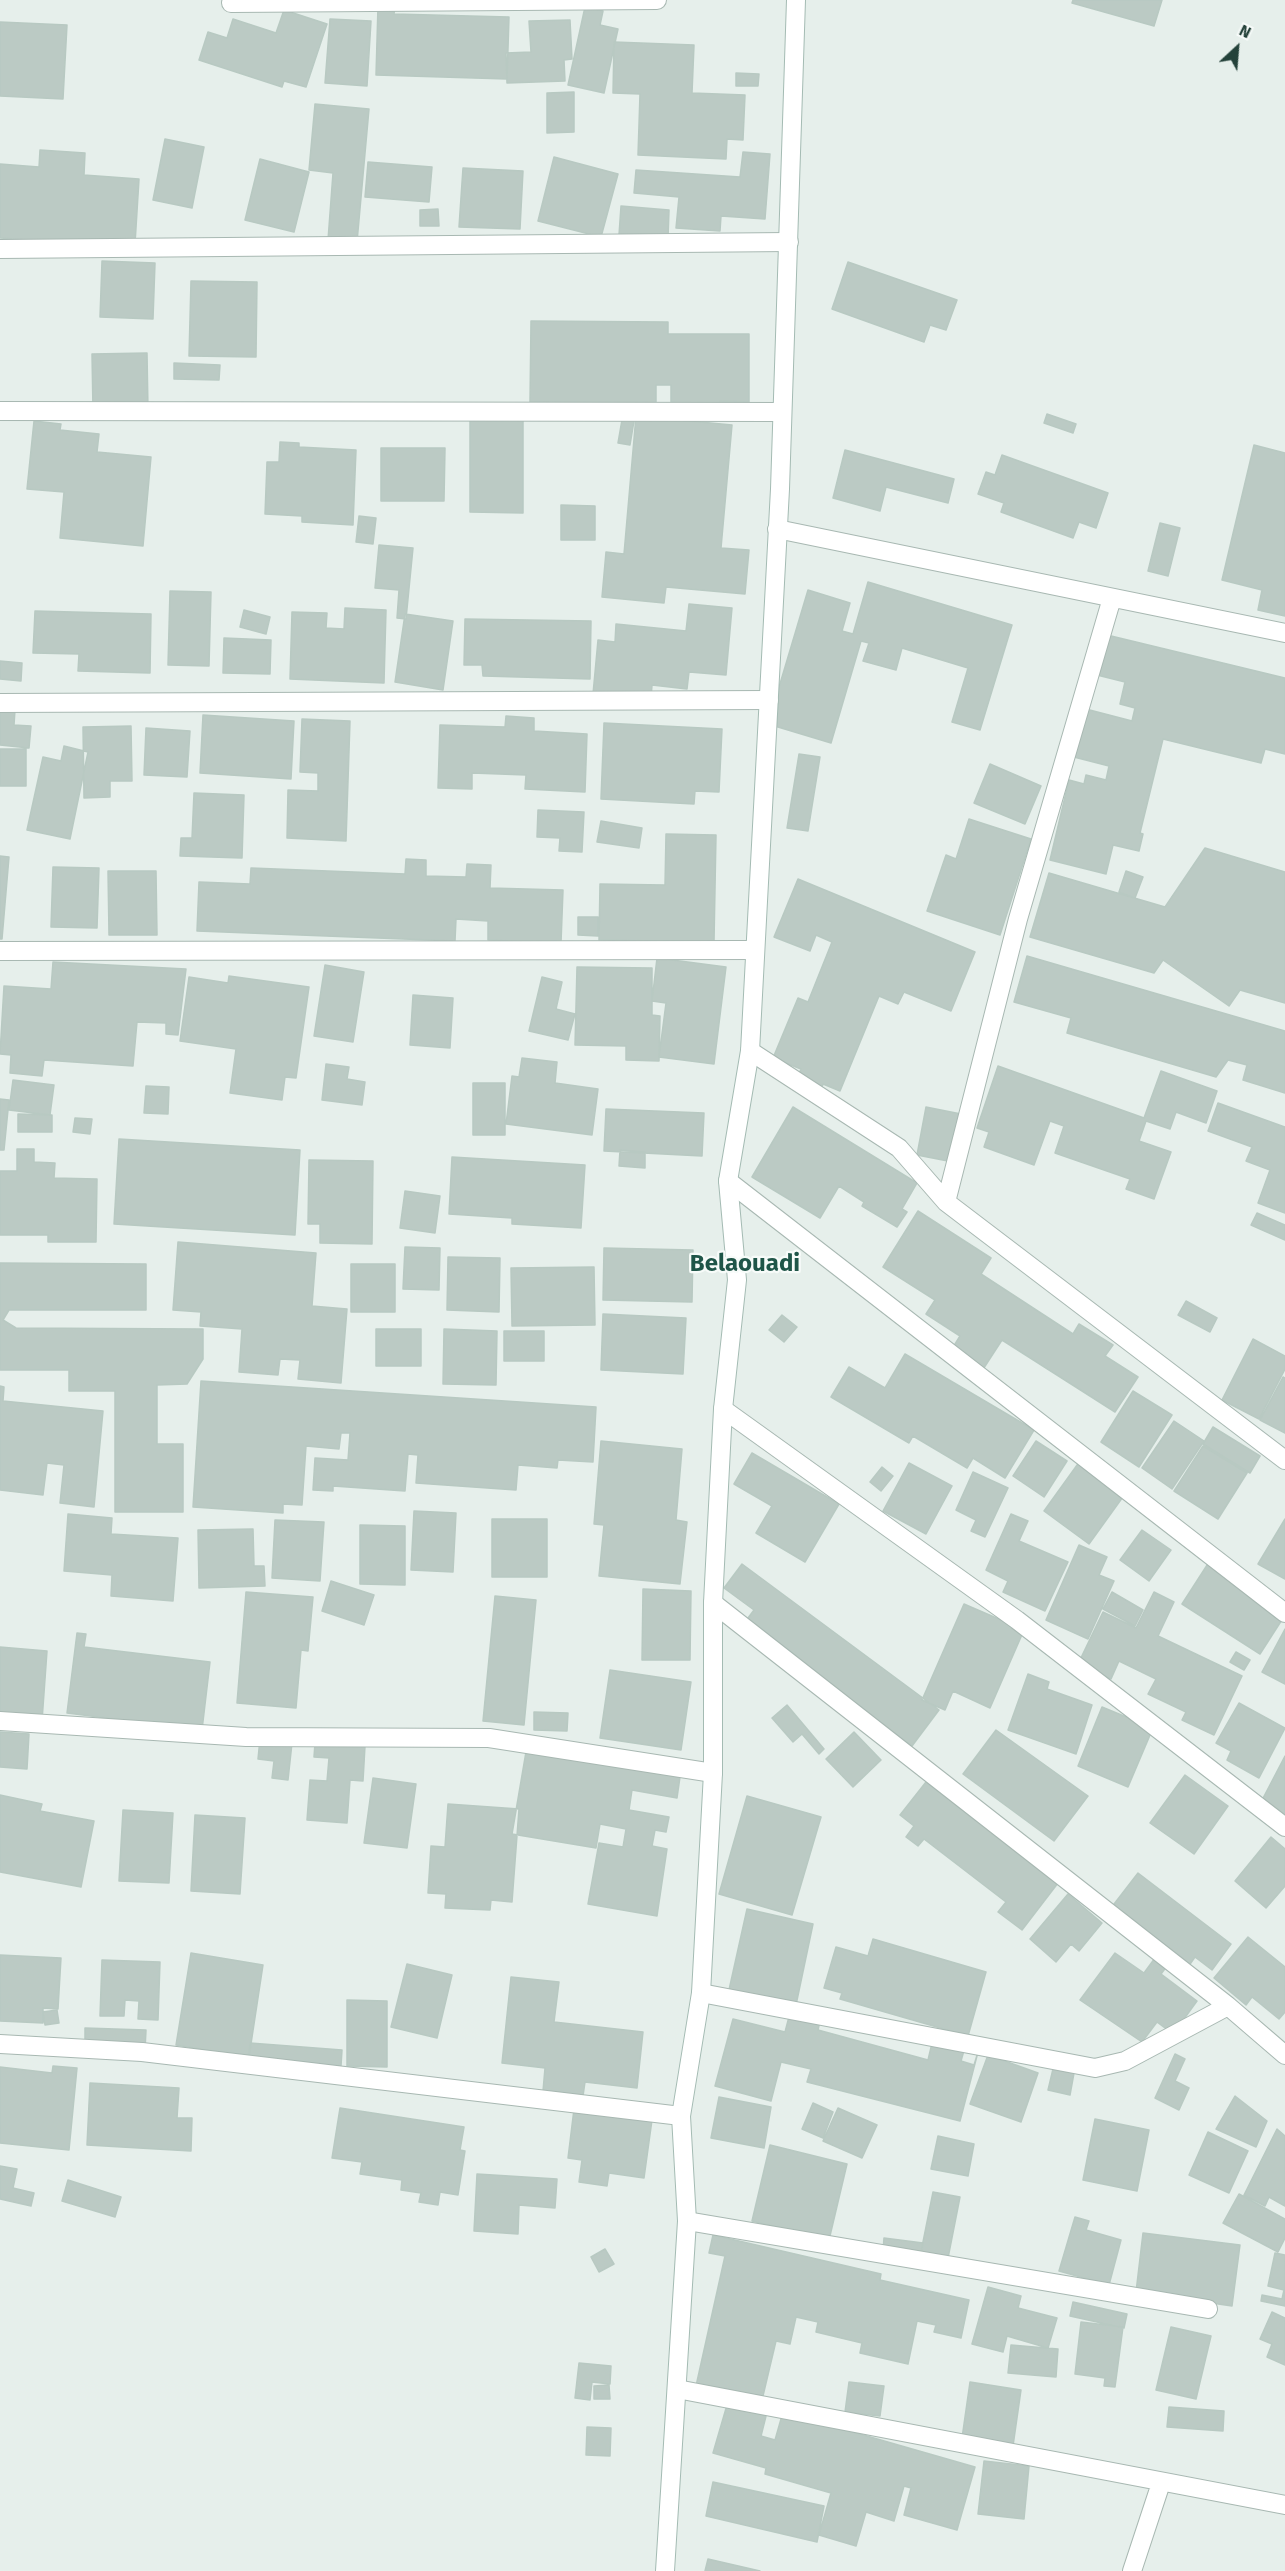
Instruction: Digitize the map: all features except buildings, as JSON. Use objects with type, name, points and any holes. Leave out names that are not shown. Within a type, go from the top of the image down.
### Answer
[{"type":"street","points":[[231,3],[657,0]]},
{"type":"street","points":[[665,2571],[687,2222],[681,2116],[701,1993],[713,1773],[713,1603],[723,1408],[737,1280],[728,1181],[750,1051],[783,412],[796,0]]},
{"type":"street","points":[[0,249],[789,242]]},
{"type":"street","points":[[0,411],[783,412]]},
{"type":"street","points":[[777,529],[1285,633]]},
{"type":"street","points":[[946,1202],[1018,919],[1112,597]]},
{"type":"street","points":[[0,703],[768,700]]},
{"type":"street","points":[[0,951],[755,950]]},
{"type":"street","points":[[750,1051],[899,1148],[946,1202],[1285,1460]]},
{"type":"street","points":[[728,1181],[1285,1613]]},
{"type":"street","points":[[723,1408],[1017,1620],[1285,1827]]},
{"type":"street","points":[[713,1603],[1228,2006],[1285,2055]]},
{"type":"street","points":[[0,1721],[246,1737],[489,1738],[713,1773]]},
{"type":"street","points":[[701,1993],[1095,2068],[1125,2061],[1228,2006]]},
{"type":"street","points":[[0,2044],[142,2052],[681,2116]]},
{"type":"street","points":[[687,2222],[1208,2309]]},
{"type":"street","points":[[677,2389],[1285,2505]]},
{"type":"street","points":[[1132,2571],[1161,2483]]},
{"type":"district","name":"Belaouadi","points":[[745,1264]]}]
